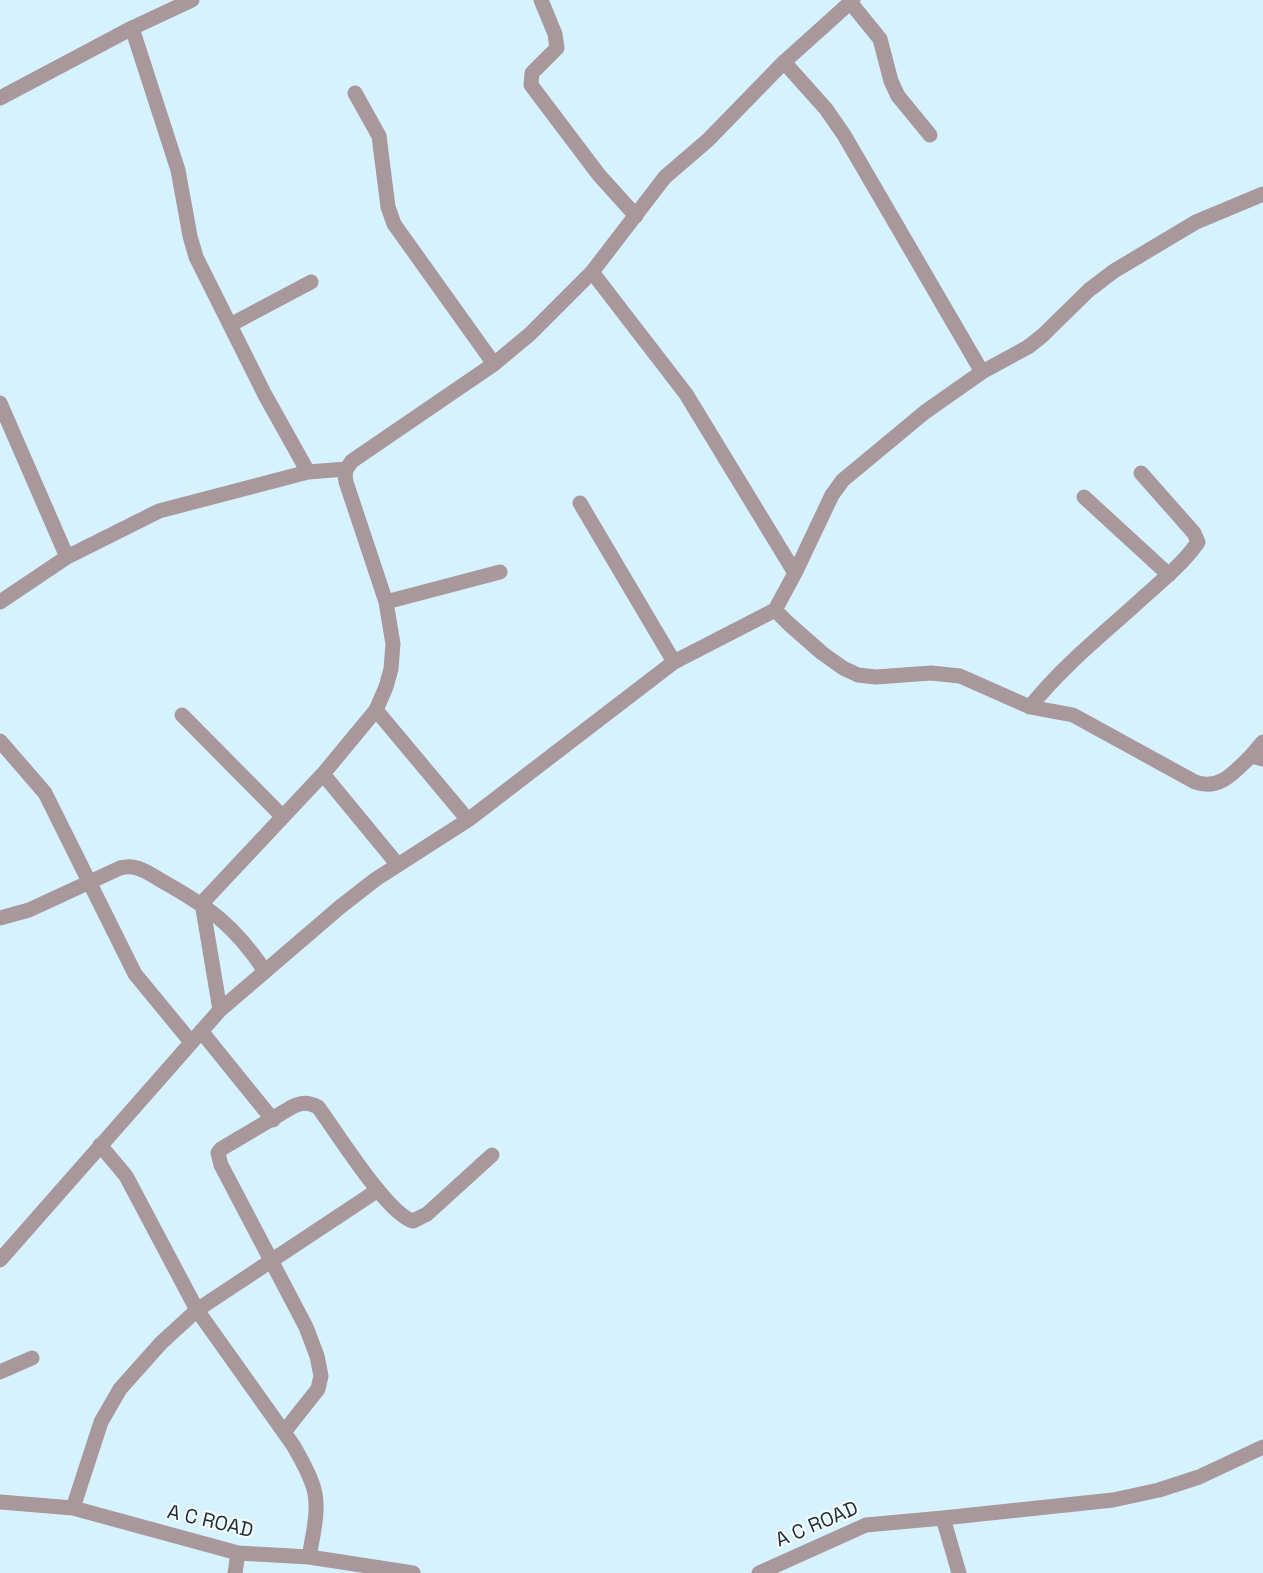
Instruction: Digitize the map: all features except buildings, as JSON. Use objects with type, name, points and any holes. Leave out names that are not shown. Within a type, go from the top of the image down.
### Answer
[{"type":"street","points":[[0,98],[132,28],[192,0]]},
{"type":"street","points":[[541,0],[555,34],[557,48],[532,73],[531,85],[599,175],[636,216]]},
{"type":"street","points":[[202,903],[324,774],[376,710],[387,687],[393,644],[386,602],[344,474],[352,461],[494,364],[530,334],[592,272],[665,177],[708,140],[784,62],[851,1],[880,39],[891,81],[898,96],[930,135]]},
{"type":"street","points":[[132,28],[178,170],[192,246],[265,396],[308,472]]},
{"type":"street","points":[[784,62],[826,109],[844,135],[982,372]]},
{"type":"street","points":[[355,93],[379,136],[388,207],[394,224],[494,364]]},
{"type":"street","points":[[0,1260],[220,1010],[340,907],[398,865],[468,820],[674,662],[775,610],[824,510],[843,480],[926,412],[982,372],[1028,347],[1089,290],[1114,271],[1196,222],[1263,194]]},
{"type":"street","points":[[592,272],[660,357],[686,394],[795,573]]},
{"type":"street","points":[[230,325],[311,282]]},
{"type":"street","points":[[0,403],[67,558]]},
{"type":"street","points":[[0,602],[67,558],[159,511],[308,472],[346,469]]},
{"type":"street","points":[[1030,707],[1077,655],[1168,575],[1198,542],[1194,533],[1142,473]]},
{"type":"street","points":[[1084,497],[1168,575]]},
{"type":"street","points":[[580,503],[674,662]]},
{"type":"street","points":[[386,602],[500,572]]},
{"type":"street","points":[[775,610],[822,653],[843,668],[858,675],[876,677],[931,673],[960,676],[1030,707],[1073,715],[1204,785],[1214,785],[1220,782],[1257,758],[1263,742]]},
{"type":"street","points":[[376,710],[468,820]]},
{"type":"street","points":[[182,715],[283,817]]},
{"type":"street","points":[[0,741],[45,793],[135,975],[273,1120]]},
{"type":"street","points":[[324,774],[398,865]]},
{"type":"street","points":[[0,918],[29,910],[120,868],[134,866],[202,903],[238,936],[265,971]]},
{"type":"street","points":[[202,903],[220,1010]]},
{"type":"street","points":[[284,1432],[318,1389],[321,1376],[313,1342],[306,1327],[218,1159],[221,1149],[299,1104],[309,1103],[318,1107],[395,1210],[413,1221],[427,1214],[492,1155]]},
{"type":"street","points":[[100,1145],[126,1176],[197,1310],[284,1432],[305,1467],[315,1492],[316,1510],[309,1557]]},
{"type":"street","points":[[73,1508],[101,1422],[120,1389],[161,1343],[197,1310],[378,1190]]},
{"type":"street","points":[[0,1372],[33,1358]]},
{"type":"street","name":"A C ROAD","points":[[759,1573],[866,1525],[1113,1500],[1158,1491],[1199,1477],[1263,1447]]},
{"type":"street","name":"A C ROAD","points":[[0,1502],[73,1508],[238,1553],[309,1557],[411,1573]]},
{"type":"street","points":[[943,1518],[959,1573]]},
{"type":"street","points":[[235,1573],[238,1553]]}]
